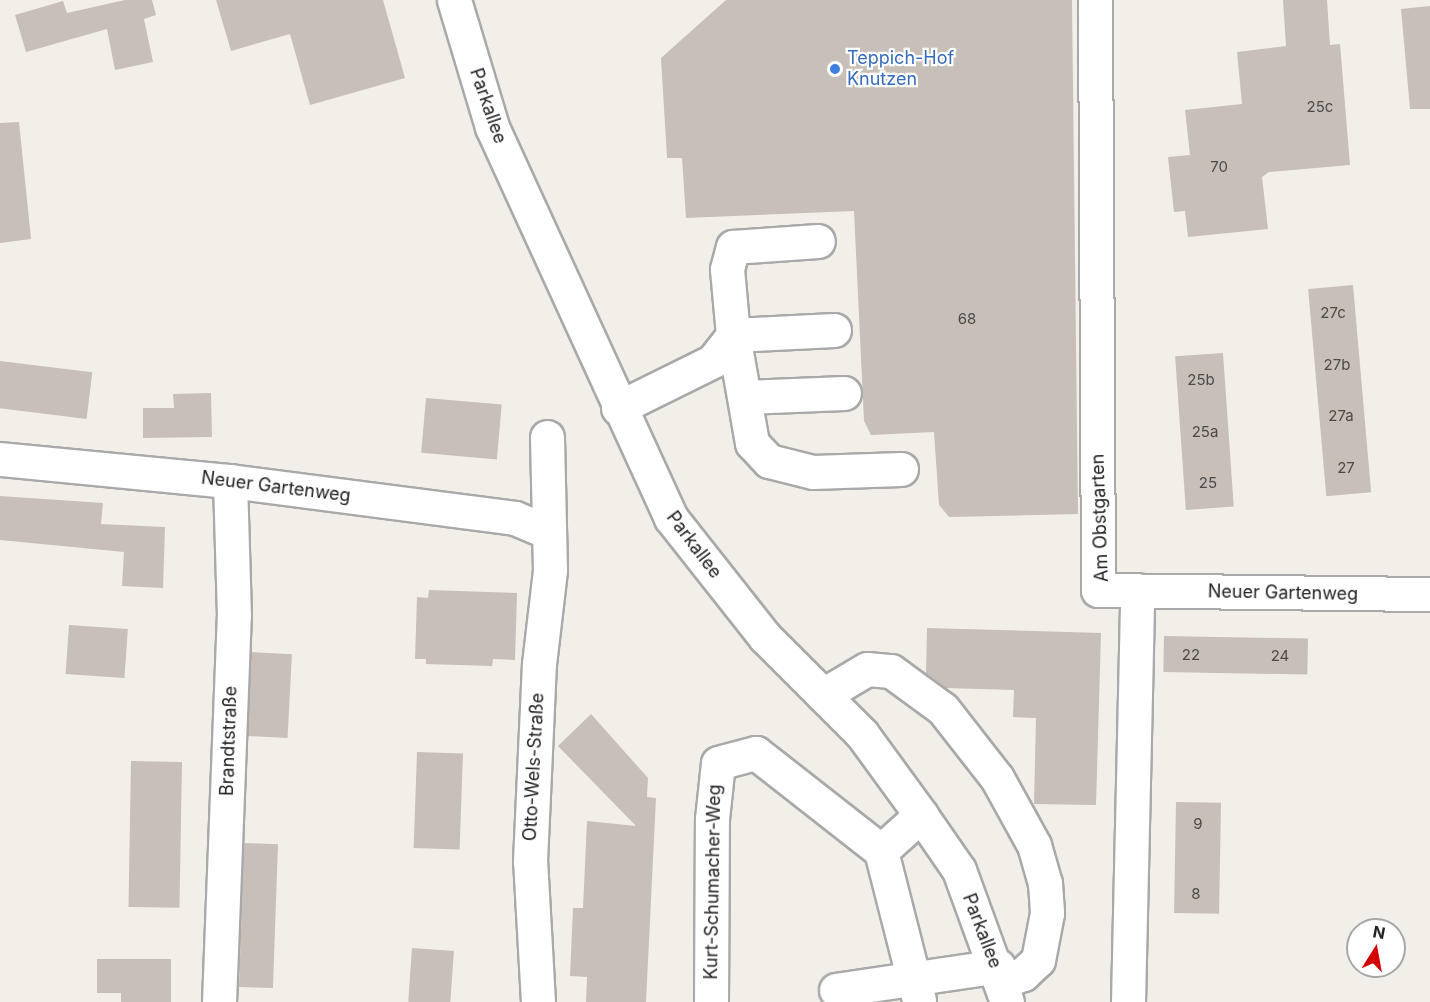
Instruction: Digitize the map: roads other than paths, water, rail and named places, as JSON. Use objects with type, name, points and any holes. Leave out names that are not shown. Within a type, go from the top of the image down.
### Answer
[{"type":"street","name":"Parkallee","points":[[454,0],[492,127],[618,408],[671,518],[765,637],[862,734],[921,816],[959,870],[1002,983]]},
{"type":"street","name":"Am Obstgarten","points":[[1095,0],[1098,590],[1137,590],[1128,1002]]},
{"type":"street","points":[[818,241],[733,247],[727,269],[732,335],[752,443],[770,461],[813,472],[901,469]]},
{"type":"street","points":[[732,335],[834,330]]},
{"type":"street","points":[[618,408],[713,361],[732,335]]},
{"type":"street","points":[[744,397],[844,393]]},
{"type":"street","name":"Otto-Wels-Straße","points":[[538,1002],[530,861],[539,664],[550,570],[547,437]]},
{"type":"street","name":"Neuer Gartenweg","points":[[0,459],[230,481],[515,518],[548,532]]},
{"type":"street","name":"Brandtstraße","points":[[219,1002],[234,616],[230,481]]},
{"type":"street","name":"Neuer Gartenweg","points":[[1137,590],[1430,594]]},
{"type":"street","points":[[823,695],[867,669],[891,671],[943,709],[997,778],[1034,845],[1046,883],[1047,914],[1038,960],[1023,974],[1002,983],[916,991],[836,990]]},
{"type":"street","name":"Kurt-Schumacher-Weg","points":[[711,1002],[712,819],[717,763],[756,753],[881,851]]},
{"type":"street","points":[[916,991],[881,851],[921,816]]},
{"type":"place","name":"Teppich-Hof Knutzen","points":[[835,69]]}]
